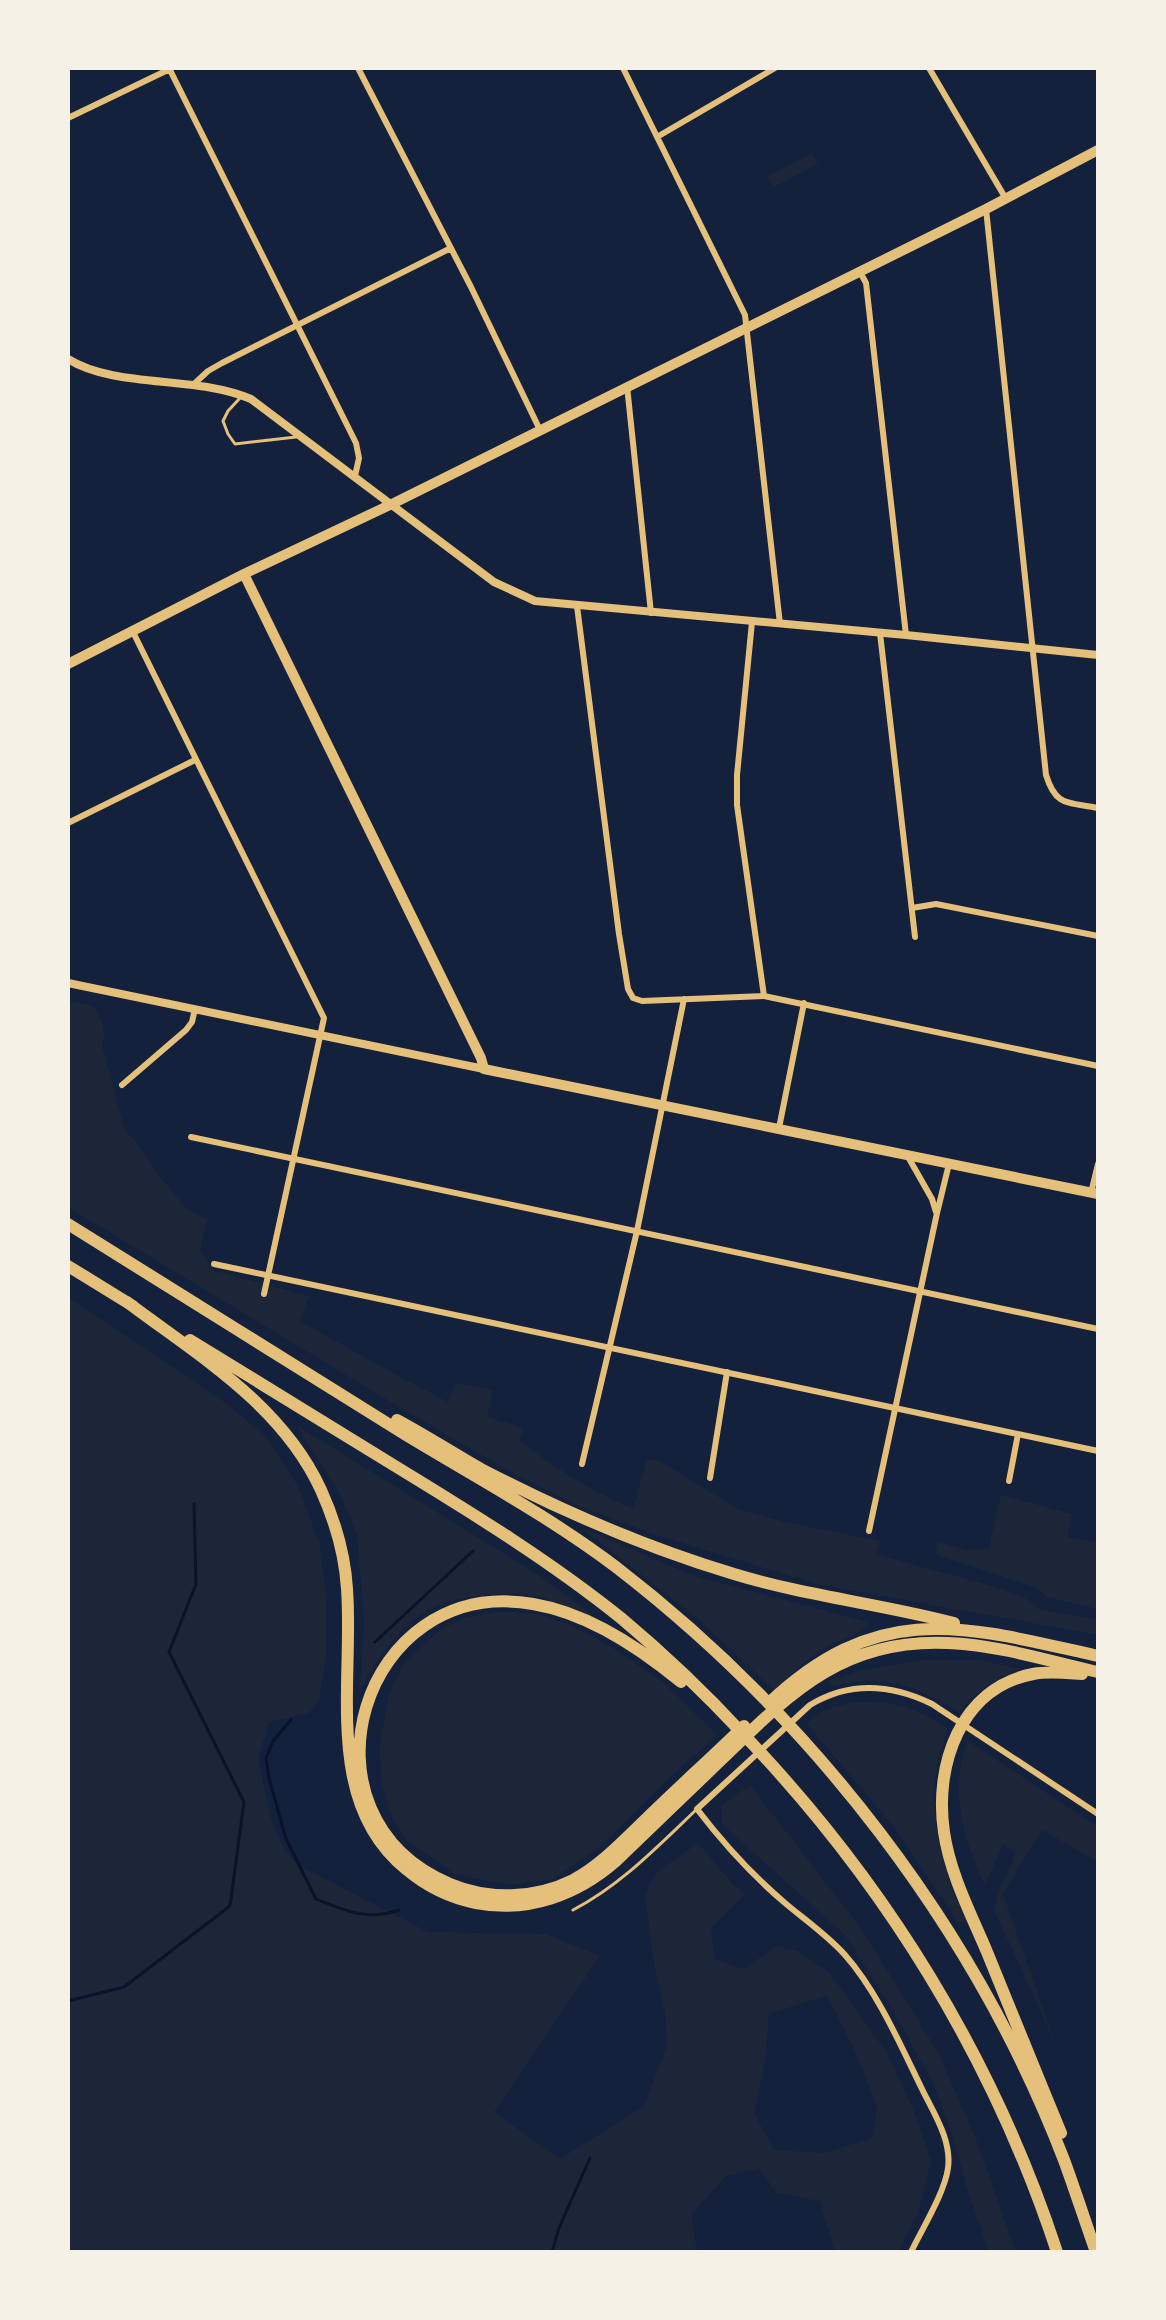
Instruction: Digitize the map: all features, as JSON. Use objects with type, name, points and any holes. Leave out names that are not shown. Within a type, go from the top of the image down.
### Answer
[{"type":"highway","points":[[68,1224],[410,1437],[554,1522],[675,1616],[763,1698],[877,1830],[948,1933],[1005,2033],[1063,2159],[1096,2252]]},
{"type":"highway","points":[[68,1266],[532,1553],[622,1620],[735,1725],[807,1804],[859,1869],[946,2002],[1009,2127],[1057,2252]]},
{"type":"highway","points":[[127,1302],[248,1394],[285,1431],[310,1468],[332,1519],[346,1574],[350,1755],[358,1800],[371,1828],[393,1857],[419,1879],[449,1895],[484,1904],[519,1905],[560,1896],[589,1882],[616,1861],[786,1698],[816,1676],[852,1658],[904,1645],[950,1643],[987,1648],[1098,1674]]},
{"type":"highway","points":[[298,1367],[479,1468],[566,1510],[709,1566],[832,1599],[930,1617],[1098,1656]]},
{"type":"highway","points":[[735,1725],[653,1660],[595,1626],[533,1604],[486,1603],[455,1611],[426,1625],[391,1658],[373,1684],[363,1713],[359,1741],[361,1772],[368,1799],[388,1837],[425,1871],[455,1886],[483,1894],[512,1895],[543,1891],[572,1880],[594,1866],[787,1686],[842,1649],[880,1635],[921,1628],[963,1629],[1000,1635]]},
{"type":"highway","points":[[1063,2159],[1066,2145],[957,1881],[947,1850],[942,1790],[946,1761],[957,1732],[989,1694],[1018,1678],[1049,1673],[1098,1674]]},
{"type":"main road","points":[[68,664],[244,574],[860,272],[1098,150]]},
{"type":"main road","points":[[244,574],[484,1069],[1095,1194]]},
{"type":"street","points":[[68,118],[170,68],[356,443],[359,458],[355,476]]},
{"type":"street","points":[[358,68],[540,430]]},
{"type":"street","points":[[623,68],[745,315],[780,624]]},
{"type":"street","points":[[657,137],[775,68]]},
{"type":"street","points":[[929,68],[1006,199]]},
{"type":"street","points":[[986,209],[1046,775],[1058,799],[1098,808]]},
{"type":"street","points":[[194,384],[222,363],[451,248]]},
{"type":"street","points":[[860,272],[866,283],[906,635]]},
{"type":"street","points":[[68,359],[88,369],[194,384],[251,399],[494,582],[535,601],[1098,655]]},
{"type":"street","points":[[627,386],[651,613]]},
{"type":"street","points":[[577,606],[619,934],[628,989],[633,998],[642,1001],[764,996],[1098,1066]]},
{"type":"street","points":[[752,622],[737,775],[737,805],[764,996]]},
{"type":"street","points":[[133,632],[324,1018],[264,1294]]},
{"type":"street","points":[[880,633],[915,937]]},
{"type":"street","points":[[68,823],[195,760]]},
{"type":"street","points":[[912,908],[936,904],[1098,936]]},
{"type":"street","points":[[68,983],[484,1069]]},
{"type":"street","points":[[582,1464],[637,1231],[684,999]]},
{"type":"street","points":[[779,1128],[804,1003]]},
{"type":"street","points":[[122,1085],[186,1030],[195,1009]]},
{"type":"street","points":[[191,1137],[1098,1329]]},
{"type":"street","points":[[907,1155],[937,1213]]},
{"type":"street","points":[[869,1531],[949,1164]]},
{"type":"street","points":[[1095,1194],[1098,1164]]},
{"type":"street","points":[[214,1264],[1098,1451]]},
{"type":"street","points":[[710,1478],[727,1372]]},
{"type":"street","points":[[1009,1481],[1018,1434]]},
{"type":"street","points":[[911,2252],[942,2187],[948,2164],[945,2140],[925,2096],[855,1967],[721,1840],[697,1809],[810,1705],[846,1689],[874,1687],[904,1692],[932,1704],[1098,1814]]},
{"type":"lane","points":[[242,395],[223,421],[235,444],[301,436]]},
{"type":"lane","points":[[573,1910],[620,1880],[697,1809]]},
{"type":"shaded area","points":[[812,153],[818,164],[774,187],[768,176]]},
{"type":"shaded area","points":[[68,1001],[93,1006],[99,1016],[104,1030],[102,1046],[124,1128],[186,1208],[207,1219],[200,1251],[215,1271],[309,1296],[300,1321],[448,1402],[455,1383],[493,1390],[487,1417],[524,1428],[520,1441],[589,1487],[633,1509],[647,1459],[660,1461],[738,1509],[784,1522],[880,1541],[875,1554],[999,1588],[1025,1598],[1039,1609],[1098,1620],[1098,1635],[817,1584],[656,1535],[576,1505],[511,1472],[404,1410],[68,1207]]},
{"type":"shaded area","points":[[68,1297],[230,1406],[266,1437],[298,1486],[319,1542],[326,1595],[326,1657],[319,1698],[309,1713],[269,1722],[258,1759],[271,1819],[285,1852],[300,1866],[428,1932],[546,1934],[600,1956],[494,2112],[560,2159],[644,2106],[667,2046],[665,2012],[654,1964],[645,1895],[656,1873],[698,1843],[745,1894],[711,1928],[714,1959],[744,1969],[776,1946],[798,1951],[829,1972],[885,2050],[912,2106],[931,2161],[917,2216],[897,2252],[835,2252],[820,2201],[776,2193],[760,2168],[726,2176],[691,2215],[697,2252],[68,2252]],"holes":[[[827,1995],[858,2058],[877,2107],[873,2138],[824,2153],[774,2150],[754,2113],[765,2062],[769,2014]]]},
{"type":"shaded area","points":[[296,1425],[537,1574],[601,1621],[557,1602],[531,1595],[490,1594],[447,1602],[423,1613],[395,1638],[360,1690],[364,1620],[357,1534],[340,1494]]},
{"type":"shaded area","points":[[1001,1495],[1072,1514],[1067,1537],[1098,1543],[1098,1609],[1047,1597],[1037,1588],[935,1554],[938,1542],[968,1550],[989,1548]]},
{"type":"shaded area","points":[[580,1527],[697,1577],[869,1622],[856,1634],[815,1655],[775,1691],[698,1619]]},
{"type":"shaded area","points":[[502,1611],[540,1614],[610,1646],[663,1682],[717,1735],[599,1848],[553,1879],[508,1885],[455,1874],[407,1841],[390,1813],[381,1779],[380,1743],[389,1695],[406,1662],[441,1629],[465,1618]]},
{"type":"shaded area","points":[[925,1660],[978,1660],[1022,1669],[987,1686],[959,1712],[928,1695],[898,1684],[867,1681],[832,1687],[828,1681],[867,1669]]},
{"type":"shaded area","points":[[854,1702],[903,1706],[948,1728],[939,1755],[933,1792],[950,1885],[966,1920],[959,1923],[894,1827],[806,1723],[826,1709]]},
{"type":"shaded area","points":[[968,1741],[1098,1827],[1098,1862],[1042,1830],[1003,1894],[1055,2043],[994,1910],[1014,1852],[1003,1843],[985,1886],[965,1833],[959,1778]]},
{"type":"shaded area","points":[[750,1785],[860,1927],[938,2052],[976,2139],[1016,2252],[989,2252],[953,2136],[932,2081],[891,2007],[845,1935],[722,1824],[721,1806]]},
{"type":"waterway","points":[[68,2001],[124,1987],[230,1906],[244,1802],[169,1652],[196,1584],[194,1504]]},
{"type":"waterway","points":[[375,1642],[473,1551]]},
{"type":"waterway","points":[[291,1720],[273,1741],[266,1758],[286,1839],[316,1899],[367,1915],[399,1910]]},
{"type":"waterway","points":[[552,2252],[559,2228],[590,2158]]}]
